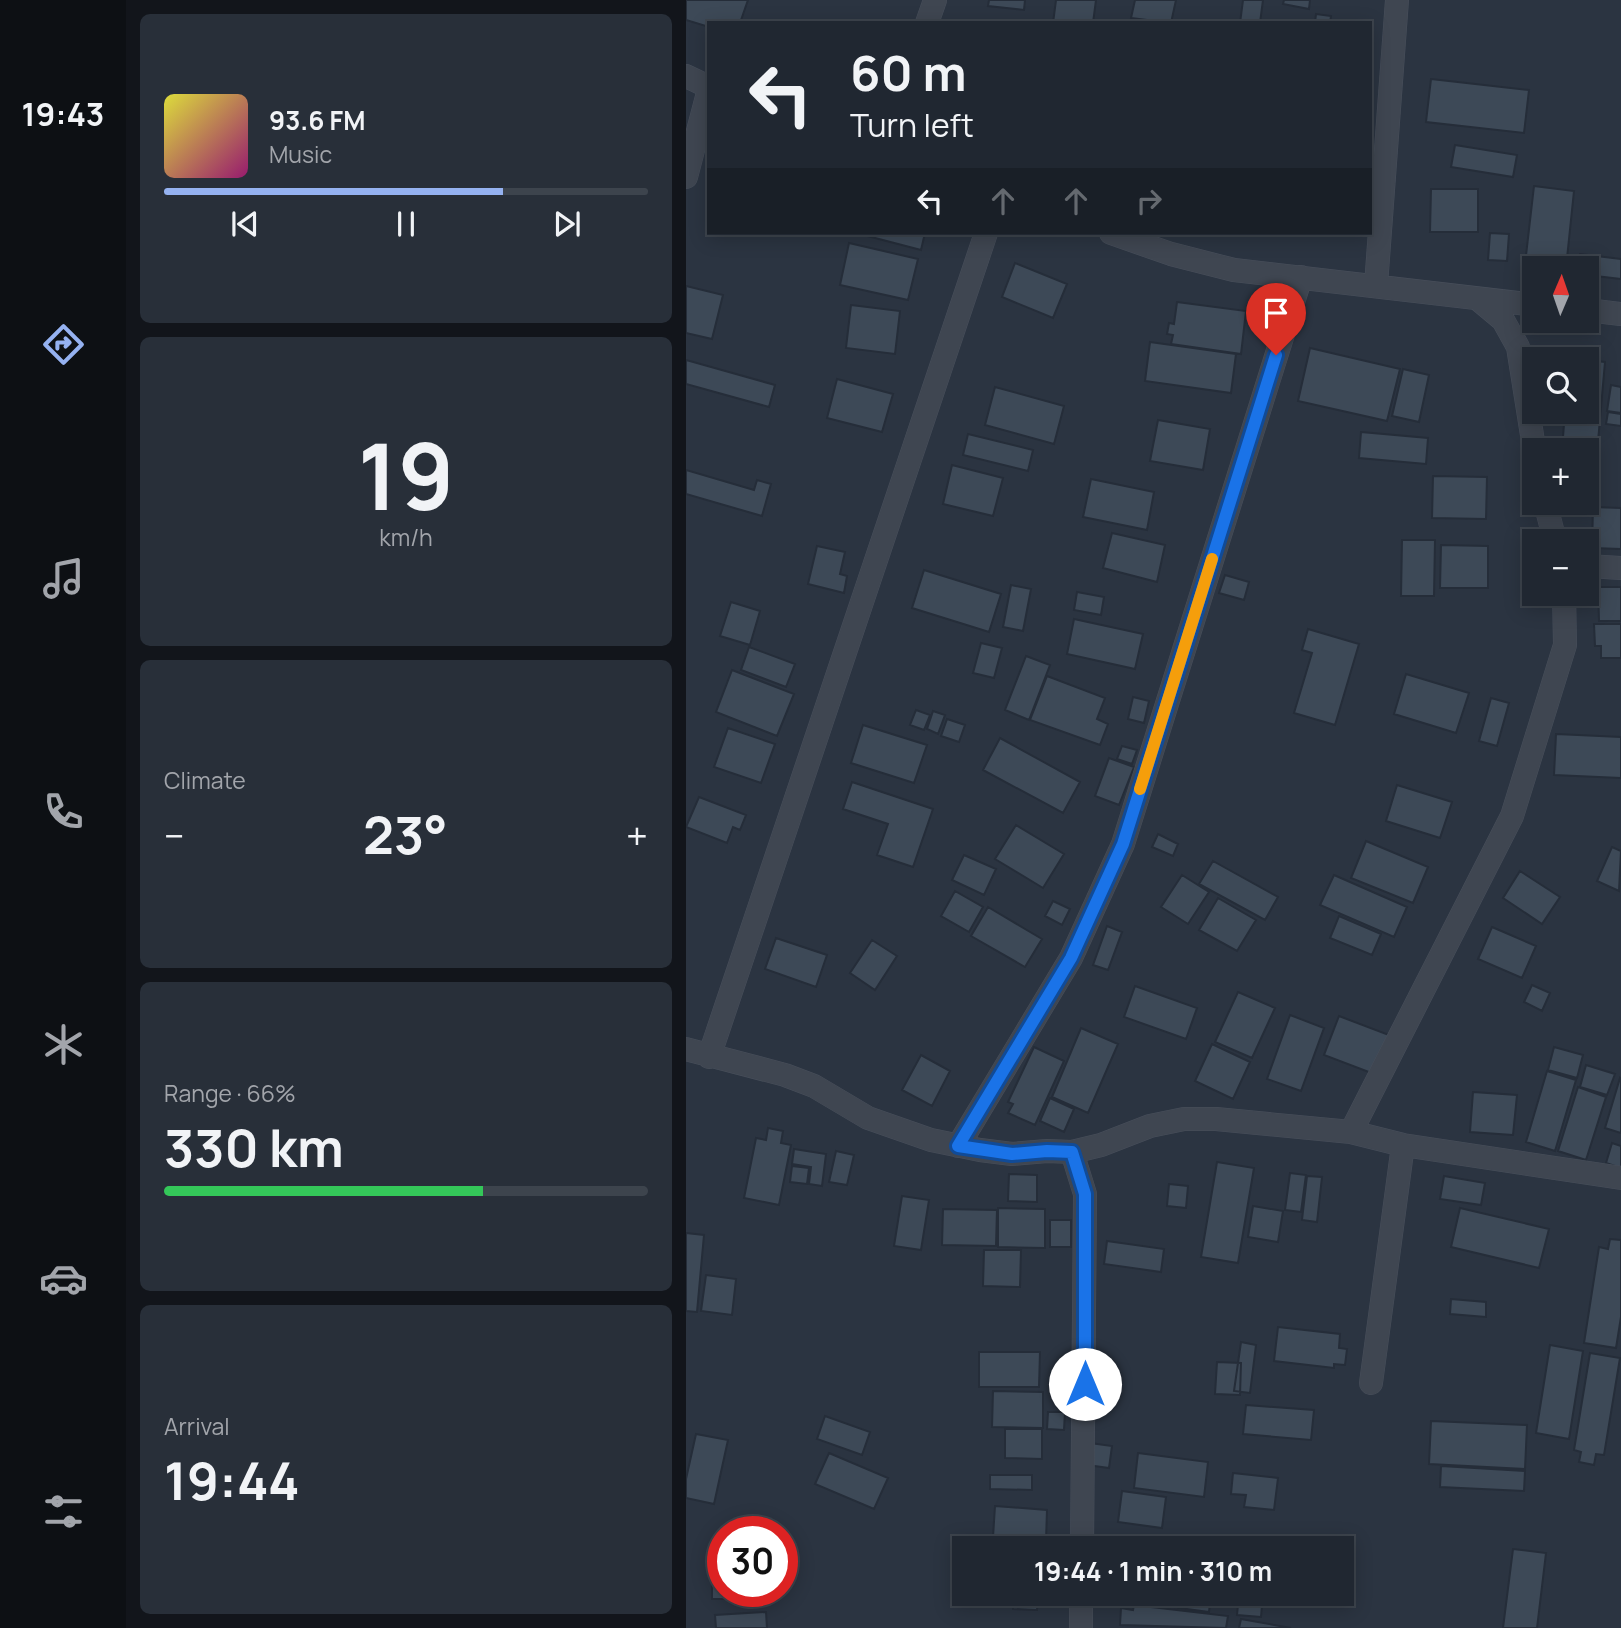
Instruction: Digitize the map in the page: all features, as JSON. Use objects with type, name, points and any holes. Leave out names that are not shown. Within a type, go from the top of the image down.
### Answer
[{"type":"street","points":[[928,21],[935,0]]},
{"type":"street","points":[[1376,285],[1396,0]]},
{"type":"street","points":[[686,76],[707,87]]},
{"type":"street","points":[[686,177],[707,96]]},
{"type":"street","points":[[709,1056],[985,235]]},
{"type":"street","points":[[1117,235],[1171,254],[1234,270],[1522,304]]},
{"type":"street","points":[[958,1146],[1071,958],[1123,844],[1301,278]]},
{"type":"street","points":[[1479,300],[1503,320],[1518,348],[1532,438]]},
{"type":"street","points":[[1600,312],[1621,314]]},
{"type":"street","points":[[1599,567],[1621,568]]},
{"type":"street","points":[[1351,1132],[1512,816],[1565,645],[1564,606]]},
{"type":"street","points":[[686,1049],[785,1075],[814,1086],[868,1118],[958,1146],[1012,1154],[1072,1152],[1101,1145],[1150,1126],[1184,1119],[1351,1132],[1403,1144],[1621,1178]]},
{"type":"street","points":[[1371,1383],[1403,1144]]},
{"type":"street","points":[[1072,1152],[1085,1194],[1082,1536]]},
{"type":"street","points":[[1081,1606],[1081,1628]]},
{"type":"building","points":[[686,0],[748,0],[741,21],[707,21],[707,26],[686,20]]},
{"type":"building","points":[[989,0],[1025,0],[1024,10],[988,6]]},
{"type":"building","points":[[1056,0],[1096,0],[1093,21],[1053,21]]},
{"type":"building","points":[[1135,0],[1176,0],[1171,21],[1131,18]]},
{"type":"building","points":[[1243,0],[1263,0],[1260,21],[1240,21]]},
{"type":"building","points":[[1284,0],[1310,0],[1309,9],[1283,4]]},
{"type":"building","points":[[1316,14],[1331,16],[1330,21],[1315,21]]},
{"type":"building","points":[[1431,79],[1529,90],[1524,133],[1426,122]]},
{"type":"building","points":[[1455,145],[1517,155],[1513,177],[1451,167]]},
{"type":"building","points":[[1534,186],[1574,191],[1567,256],[1526,256]]},
{"type":"building","points":[[1431,189],[1478,189],[1478,232],[1430,232]]},
{"type":"building","points":[[1490,233],[1509,234],[1507,261],[1488,260]]},
{"type":"building","points":[[864,235],[925,235],[921,250]]},
{"type":"building","points":[[849,243],[918,259],[908,300],[840,285]]},
{"type":"building","points":[[1600,256],[1621,259],[1621,279],[1600,277]]},
{"type":"building","points":[[1015,263],[1067,284],[1053,318],[1002,297]]},
{"type":"building","points":[[686,286],[723,295],[712,339],[686,333]]},
{"type":"building","points":[[1177,302],[1246,311],[1241,354],[1171,344],[1173,335],[1167,334],[1169,323],[1174,324]]},
{"type":"building","points":[[851,305],[900,311],[895,354],[846,348]]},
{"type":"building","points":[[1150,342],[1236,354],[1231,393],[1145,381]]},
{"type":"building","points":[[1310,348],[1400,369],[1387,421],[1298,401]]},
{"type":"building","points":[[686,360],[775,385],[769,407],[686,384]]},
{"type":"building","points":[[1599,361],[1605,362],[1598,438],[1563,438],[1564,424],[1599,424]]},
{"type":"building","points":[[1403,369],[1429,375],[1419,422],[1392,416]]},
{"type":"building","points":[[837,379],[893,394],[882,432],[827,418]]},
{"type":"building","points":[[1611,385],[1621,387],[1621,413],[1607,411]]},
{"type":"building","points":[[995,387],[1064,406],[1054,444],[985,425]]},
{"type":"building","points":[[1608,412],[1621,414],[1621,426],[1606,424]]},
{"type":"building","points":[[1158,420],[1210,429],[1203,470],[1150,461]]},
{"type":"building","points":[[1361,432],[1428,438],[1426,464],[1359,458]]},
{"type":"building","points":[[968,434],[1033,450],[1028,471],[963,455]]},
{"type":"building","points":[[952,465],[1003,478],[993,516],[943,504]]},
{"type":"building","points":[[686,470],[754,490],[757,480],[771,484],[762,516],[686,494]]},
{"type":"building","points":[[1433,476],[1487,477],[1486,519],[1432,518]]},
{"type":"building","points":[[1091,479],[1154,492],[1147,530],[1083,517]]},
{"type":"building","points":[[1599,507],[1621,508],[1621,549],[1599,548],[1599,529],[1592,529],[1593,515],[1599,515]]},
{"type":"building","points":[[1112,533],[1165,545],[1157,582],[1103,568]]},
{"type":"building","points":[[1402,540],[1435,540],[1434,596],[1401,596]]},
{"type":"building","points":[[1441,545],[1488,546],[1488,588],[1440,588]]},
{"type":"building","points":[[817,546],[845,552],[840,574],[847,576],[844,593],[808,584]]},
{"type":"building","points":[[924,570],[1001,594],[989,632],[912,608]]},
{"type":"building","points":[[1225,575],[1249,582],[1244,600],[1219,593]]},
{"type":"building","points":[[1011,585],[1031,589],[1023,631],[1003,627]]},
{"type":"building","points":[[1599,587],[1621,587],[1621,621],[1599,621]]},
{"type":"building","points":[[1077,592],[1104,597],[1101,615],[1074,610]]},
{"type":"building","points":[[731,602],[760,611],[750,645],[720,636]]},
{"type":"building","points":[[1074,619],[1143,634],[1135,669],[1067,654]]},
{"type":"building","points":[[1594,624],[1621,624],[1621,658],[1601,658],[1601,646],[1595,646]]},
{"type":"building","points":[[1308,629],[1359,644],[1335,725],[1294,713],[1312,653],[1302,650]]},
{"type":"building","points":[[981,643],[1002,648],[994,678],[973,673]]},
{"type":"building","points":[[749,647],[795,664],[786,687],[741,670]]},
{"type":"building","points":[[1026,656],[1050,665],[1029,720],[1005,710]]},
{"type":"building","points":[[732,670],[794,694],[777,736],[716,712]]},
{"type":"building","points":[[1406,674],[1469,693],[1456,733],[1394,714]]},
{"type":"building","points":[[1047,676],[1105,698],[1097,719],[1108,724],[1100,745],[1030,720]]},
{"type":"building","points":[[1133,697],[1149,701],[1144,723],[1128,719]]},
{"type":"building","points":[[1491,698],[1509,703],[1497,746],[1479,741]]},
{"type":"building","points":[[916,710],[930,715],[924,730],[910,725]]},
{"type":"building","points":[[933,711],[945,715],[938,734],[927,729]]},
{"type":"building","points":[[947,719],[965,725],[959,742],[941,736]]},
{"type":"building","points":[[863,725],[927,745],[914,783],[851,763]]},
{"type":"building","points":[[728,728],[775,744],[761,783],[714,767]]},
{"type":"building","points":[[1556,734],[1621,737],[1621,778],[1554,775]]},
{"type":"building","points":[[1000,738],[1080,782],[1063,813],[983,770]]},
{"type":"building","points":[[1122,746],[1137,750],[1132,764],[1117,759]]},
{"type":"building","points":[[1109,758],[1134,767],[1119,805],[1095,796]]},
{"type":"building","points":[[852,782],[933,809],[913,867],[877,855],[888,824],[843,809]]},
{"type":"building","points":[[1397,785],[1452,802],[1440,838],[1386,821]]},
{"type":"building","points":[[699,797],[746,815],[740,830],[733,827],[727,843],[686,827]]},
{"type":"building","points":[[1016,825],[1064,854],[1043,888],[995,859]]},
{"type":"building","points":[[1158,834],[1178,844],[1173,856],[1152,847]]},
{"type":"building","points":[[1366,841],[1428,867],[1413,903],[1351,878]]},
{"type":"building","points":[[1612,847],[1621,851],[1619,891],[1597,881]]},
{"type":"building","points":[[964,855],[996,869],[984,895],[952,880]]},
{"type":"building","points":[[1213,861],[1278,897],[1265,920],[1199,884]]},
{"type":"building","points":[[1520,871],[1560,897],[1542,924],[1503,898]]},
{"type":"building","points":[[1182,875],[1209,892],[1188,924],[1161,907]]},
{"type":"building","points":[[1334,875],[1407,907],[1394,937],[1320,905]]},
{"type":"building","points":[[955,891],[983,907],[969,932],[941,916]]},
{"type":"building","points":[[1218,898],[1256,920],[1237,951],[1199,930]]},
{"type":"building","points":[[1053,901],[1070,909],[1062,925],[1045,916]]},
{"type":"building","points":[[988,907],[1042,939],[1025,967],[971,936]]},
{"type":"building","points":[[1339,916],[1381,934],[1372,955],[1330,938]]},
{"type":"building","points":[[1107,926],[1122,932],[1108,970],[1093,965]]},
{"type":"building","points":[[1492,927],[1536,946],[1522,978],[1478,959]]},
{"type":"building","points":[[776,938],[827,955],[816,987],[765,969]]},
{"type":"building","points":[[872,940],[897,956],[875,990],[850,973]]},
{"type":"building","points":[[1532,985],[1550,993],[1542,1011],[1524,1002]]},
{"type":"building","points":[[1135,986],[1197,1008],[1186,1039],[1124,1017]]},
{"type":"building","points":[[1238,992],[1275,1008],[1252,1058],[1215,1042]]},
{"type":"building","points":[[1290,1015],[1324,1028],[1301,1091],[1267,1079]]},
{"type":"building","points":[[1339,1016],[1389,1035],[1374,1074],[1324,1055]]},
{"type":"building","points":[[1081,1028],[1118,1044],[1088,1113],[1052,1097]]},
{"type":"building","points":[[1212,1044],[1250,1062],[1233,1099],[1195,1081]]},
{"type":"building","points":[[1034,1047],[1064,1061],[1035,1125],[1008,1113],[1013,1104],[1008,1102]]},
{"type":"building","points":[[1554,1047],[1583,1055],[1577,1078],[1548,1070]]},
{"type":"building","points":[[921,1055],[950,1071],[932,1106],[902,1090]]},
{"type":"building","points":[[1586,1065],[1615,1074],[1607,1095],[1580,1087]]},
{"type":"building","points":[[1547,1071],[1576,1080],[1555,1151],[1526,1142]]},
{"type":"building","points":[[1621,1079],[1621,1133],[1605,1128]]},
{"type":"building","points":[[1578,1087],[1606,1097],[1586,1160],[1558,1151]]},
{"type":"building","points":[[1473,1092],[1517,1095],[1513,1135],[1470,1132]]},
{"type":"building","points":[[1050,1098],[1074,1109],[1064,1132],[1040,1121]]},
{"type":"building","points":[[768,1128],[783,1131],[781,1143],[791,1145],[779,1205],[744,1198],[756,1138],[766,1140]]},
{"type":"building","points":[[1612,1143],[1621,1146],[1621,1168],[1606,1163]]},
{"type":"building","points":[[794,1149],[826,1154],[822,1186],[809,1184],[811,1167],[792,1164]]},
{"type":"building","points":[[836,1151],[854,1155],[847,1185],[829,1182]]},
{"type":"building","points":[[1217,1162],[1254,1168],[1238,1263],[1201,1257]]},
{"type":"building","points":[[792,1166],[809,1168],[807,1184],[790,1182]]},
{"type":"building","points":[[1290,1173],[1306,1175],[1301,1212],[1285,1210]]},
{"type":"building","points":[[1009,1174],[1037,1175],[1037,1202],[1008,1201]]},
{"type":"building","points":[[1307,1176],[1322,1177],[1317,1222],[1302,1220]]},
{"type":"building","points":[[1444,1176],[1485,1183],[1481,1205],[1440,1199]]},
{"type":"building","points":[[1169,1184],[1188,1186],[1186,1208],[1167,1206]]},
{"type":"building","points":[[902,1196],[929,1200],[921,1250],[894,1246]]},
{"type":"building","points":[[1253,1206],[1283,1211],[1278,1242],[1248,1237]]},
{"type":"building","points":[[998,1208],[1045,1209],[1045,1248],[998,1247]]},
{"type":"building","points":[[1460,1208],[1549,1229],[1539,1268],[1451,1247]]},
{"type":"building","points":[[943,1209],[997,1210],[996,1246],[942,1245]]},
{"type":"building","points":[[1050,1220],[1071,1220],[1071,1247],[1050,1247]]},
{"type":"building","points":[[686,1233],[704,1235],[697,1312],[686,1311]]},
{"type":"building","points":[[1610,1239],[1621,1240],[1621,1317],[1616,1348],[1584,1343],[1599,1247],[1608,1249]]},
{"type":"building","points":[[1107,1241],[1164,1249],[1161,1272],[1104,1264]]},
{"type":"building","points":[[984,1250],[1021,1250],[1020,1287],[983,1286]]},
{"type":"building","points":[[706,1275],[736,1279],[732,1315],[701,1311]]},
{"type":"building","points":[[1451,1299],[1486,1302],[1486,1317],[1450,1314]]},
{"type":"building","points":[[1278,1327],[1340,1334],[1339,1348],[1347,1349],[1345,1365],[1334,1364],[1334,1368],[1274,1361]]},
{"type":"building","points":[[1241,1342],[1256,1345],[1250,1393],[1234,1391]]},
{"type":"building","points":[[1550,1345],[1583,1351],[1569,1439],[1536,1433]]},
{"type":"building","points":[[979,1352],[1040,1352],[1039,1387],[979,1387]]},
{"type":"building","points":[[1590,1353],[1620,1358],[1604,1455],[1596,1454],[1594,1465],[1579,1462],[1581,1452],[1574,1450]]},
{"type":"building","points":[[1217,1362],[1241,1363],[1240,1395],[1215,1394]]},
{"type":"building","points":[[993,1391],[1043,1392],[1043,1428],[992,1427]]},
{"type":"building","points":[[1246,1405],[1314,1410],[1311,1440],[1243,1434]]},
{"type":"building","points":[[1048,1412],[1065,1412],[1064,1430],[1047,1429]]},
{"type":"building","points":[[825,1416],[870,1432],[862,1455],[817,1439]]},
{"type":"building","points":[[1431,1421],[1527,1425],[1525,1469],[1429,1464]]},
{"type":"building","points":[[1005,1429],[1042,1429],[1042,1459],[1005,1458]]},
{"type":"building","points":[[696,1434],[728,1440],[714,1504],[686,1498],[686,1479]]},
{"type":"building","points":[[1090,1443],[1112,1446],[1109,1468],[1087,1465]]},
{"type":"building","points":[[829,1453],[888,1478],[874,1509],[815,1484]]},
{"type":"building","points":[[1138,1453],[1208,1462],[1204,1497],[1134,1488]]},
{"type":"building","points":[[1441,1466],[1525,1471],[1524,1491],[1440,1487]]},
{"type":"building","points":[[1233,1473],[1278,1478],[1274,1510],[1244,1507],[1246,1495],[1231,1494]]},
{"type":"building","points":[[990,1475],[1032,1475],[1032,1490],[990,1489]]},
{"type":"building","points":[[1122,1491],[1166,1497],[1162,1528],[1118,1522]]},
{"type":"building","points":[[995,1506],[1047,1510],[1046,1536],[993,1536]]},
{"type":"building","points":[[1513,1549],[1546,1553],[1537,1628],[1503,1628]]},
{"type":"building","points":[[1013,1606],[1037,1606],[1037,1610],[1013,1609]]},
{"type":"building","points":[[1134,1606],[1143,1606],[1228,1616],[1226,1628],[1120,1625],[1121,1608],[1133,1610]]},
{"type":"building","points":[[1164,1606],[1210,1606],[1209,1612]]},
{"type":"building","points":[[1238,1606],[1262,1606],[1261,1617],[1237,1615]]},
{"type":"building","points":[[766,1612],[767,1628],[716,1628],[715,1615]]},
{"type":"building","points":[[1241,1619],[1291,1628],[1239,1628]]},
{"type":"slow traffic","points":[[1140,789],[1212,559]]},
{"type":"route","points":[[1085,1384],[1085,1194],[1072,1152],[1012,1154],[958,1146],[1071,958],[1123,844],[1276,355]]}]
